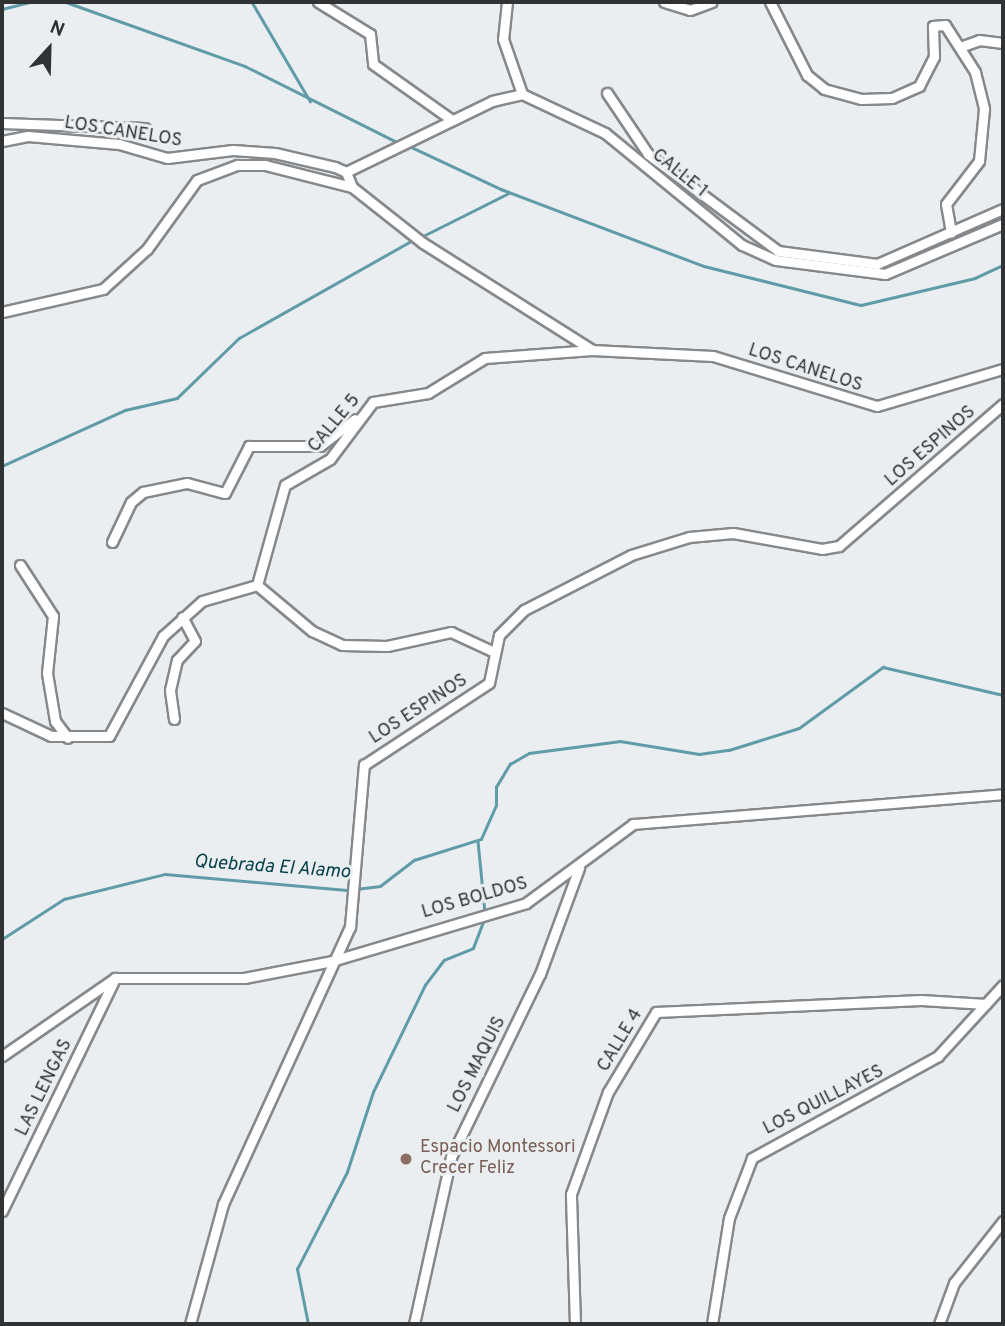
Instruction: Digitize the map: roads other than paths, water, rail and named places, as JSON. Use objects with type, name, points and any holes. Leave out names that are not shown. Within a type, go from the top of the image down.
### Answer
[{"type":"street","points":[[318,2],[370,34],[373,65],[452,120]]},
{"type":"street","points":[[352,187],[346,173],[452,120],[522,94],[503,39],[508,2]]},
{"type":"street","points":[[664,2],[690,10],[712,2]]},
{"type":"street","points":[[770,2],[804,71],[838,94],[883,99],[915,89],[932,64],[937,22],[960,47],[982,90],[983,142],[975,168],[946,204],[951,233]]},
{"type":"street","points":[[960,47],[979,40],[1003,43]]},
{"type":"street","points":[[607,93],[648,154],[730,210],[771,249],[868,265],[951,233],[1003,209]]},
{"type":"street","name":"CALLE 1","points":[[522,94],[606,133],[743,245],[776,260],[885,274],[1003,224]]},
{"type":"street","points":[[2,123],[145,128]]},
{"type":"street","name":"LOS CANELOS","points":[[2,141],[28,135],[119,144],[167,158],[233,149],[275,153],[346,173]]},
{"type":"street","points":[[2,312],[103,289],[147,249],[197,180],[217,170],[265,165],[352,187],[423,243],[592,350]]},
{"type":"street","name":"LOS CANELOS","points":[[592,350],[713,356],[877,407],[1003,369]]},
{"type":"street","name":"CALLE 5","points":[[257,585],[277,495],[330,459],[356,418],[373,402],[444,386],[485,359],[592,350]]},
{"type":"street","name":"LOS ESPINOS","points":[[190,1324],[223,1204],[355,910],[358,779],[364,765],[489,683],[496,671],[494,652],[517,614],[667,543],[733,533],[822,549],[839,546],[1003,404]]},
{"type":"street","points":[[112,542],[143,492],[187,483],[225,492],[249,446],[320,446],[356,418]]},
{"type":"street","points":[[20,565],[53,616],[47,673],[55,721],[68,738]]},
{"type":"street","points":[[2,712],[68,738],[112,733],[153,649],[182,617],[214,595],[257,585],[312,631],[342,645],[387,646],[451,632],[494,652]]},
{"type":"street","points":[[174,719],[170,690],[177,660],[195,641],[182,617]]},
{"type":"street","name":"LOS BOLDOS","points":[[115,978],[244,978],[332,961],[526,903],[641,822],[1003,794]]},
{"type":"street","name":"LOS MAQUIS","points":[[414,1324],[451,1157],[540,974],[580,867]]},
{"type":"street","points":[[2,1056],[115,978]]},
{"type":"street","name":"LAS LENGAS","points":[[2,1211],[115,978]]},
{"type":"street","name":"LOS QUILLAYES","points":[[712,1324],[729,1218],[752,1158],[938,1056],[1003,985]]},
{"type":"street","name":"CALLE 4","points":[[575,1324],[571,1195],[608,1092],[656,1012],[921,1000],[986,1004]]},
{"type":"street","points":[[939,1324],[954,1283],[1003,1221]]},
{"type":"waterway","points":[[2,9],[30,2]]},
{"type":"waterway","points":[[66,2],[245,66],[399,143]]},
{"type":"waterway","points":[[252,2],[310,101]]},
{"type":"waterway","points":[[409,146],[501,189],[704,266],[861,305],[975,278],[1003,265]]},
{"type":"waterway","points":[[419,238],[509,193]]},
{"type":"waterway","points":[[2,466],[125,410],[177,398],[239,338],[413,240]]},
{"type":"waterway","name":"Quebrada El Alamo","points":[[356,889],[380,886],[414,860],[481,839],[496,805],[496,787],[510,764],[529,753],[620,741],[699,754],[729,750],[799,728],[883,667],[1003,695]]},
{"type":"waterway","points":[[478,841],[485,912]]},
{"type":"waterway","name":"Quebrada El Alamo","points":[[2,939],[64,899],[165,874],[349,890]]},
{"type":"waterway","points":[[308,1324],[297,1269],[347,1172],[373,1092],[425,985],[444,960],[473,948],[484,919]]},
{"type":"place","name":"Espacio Montessori Crecer Feliz","points":[[406,1159]]}]
